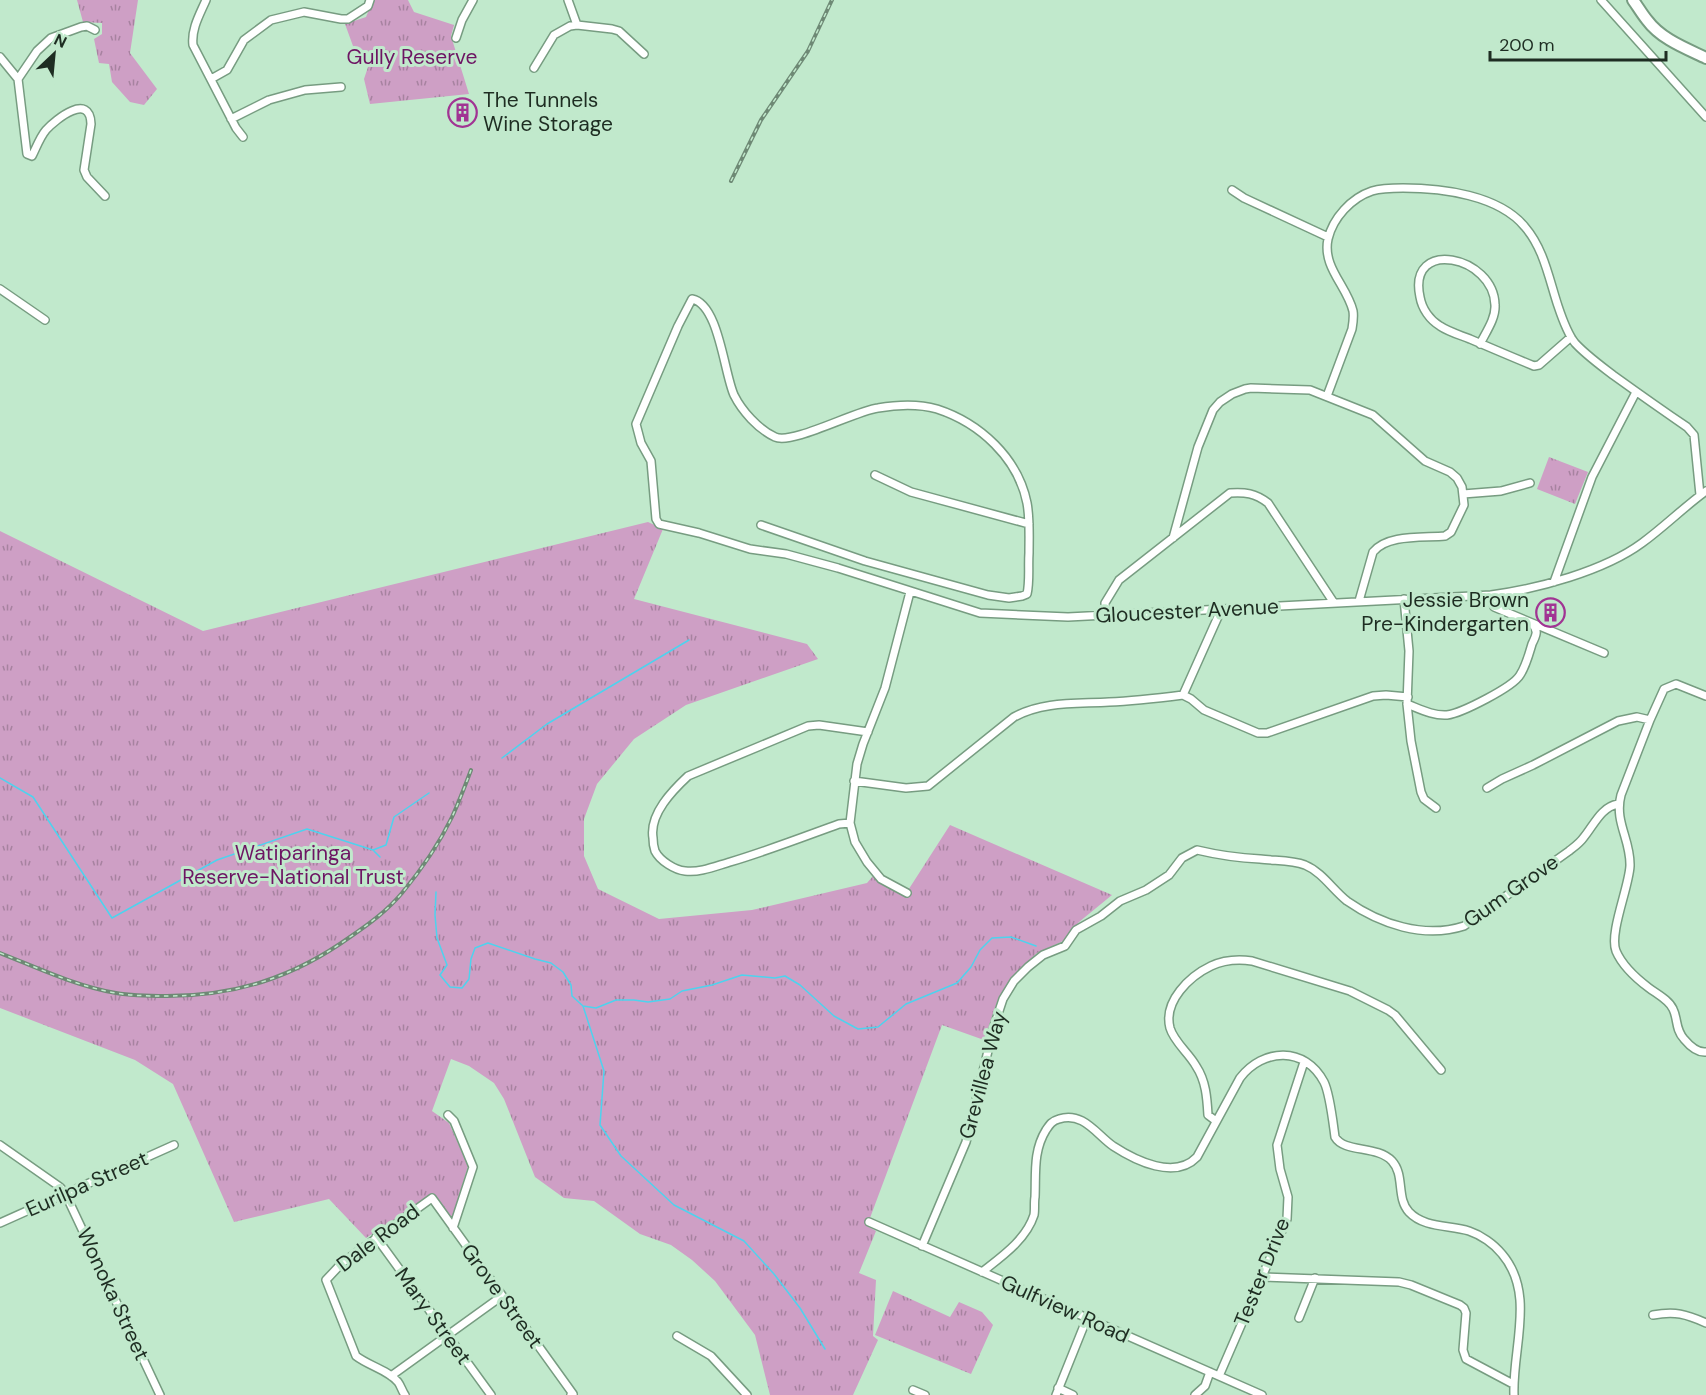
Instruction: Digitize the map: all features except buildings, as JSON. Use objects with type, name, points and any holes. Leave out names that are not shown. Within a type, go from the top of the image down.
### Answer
[{"type":"main road","points":[[1634,0],[1647,21],[1659,32],[1706,58]]},
{"type":"street","points":[[206,0],[192,36],[193,45],[231,119],[243,137]]},
{"type":"street","points":[[211,79],[227,70],[244,40],[272,20],[304,12],[348,19],[368,6],[370,0]]},
{"type":"street","points":[[456,38],[472,0]]},
{"type":"street","points":[[568,0],[577,25]]},
{"type":"street","points":[[1601,0],[1706,117]]},
{"type":"street","points":[[534,68],[554,35],[570,26],[577,25],[619,31],[644,54]]},
{"type":"street","points":[[18,80],[37,51],[51,38],[81,27],[87,26],[95,30]]},
{"type":"street","points":[[0,57],[18,80],[27,154],[32,156],[45,131],[74,109],[82,109],[91,117],[84,170],[87,177],[105,196]]},
{"type":"street","points":[[231,119],[269,100],[305,90],[340,87]]},
{"type":"street","points":[[1327,396],[1353,321],[1350,303],[1329,260],[1328,237],[1336,221],[1355,199],[1372,191],[1426,188],[1451,191],[1503,209],[1524,226],[1539,248],[1563,321],[1571,337],[1590,357],[1687,427],[1694,435],[1703,493]]},
{"type":"street","points":[[1232,190],[1244,198],[1328,237]]},
{"type":"street","points":[[1480,344],[1496,306],[1484,277],[1477,270],[1458,261],[1436,260],[1427,264],[1421,271],[1418,282],[1422,305],[1429,317],[1440,326],[1480,344],[1534,366],[1539,365],[1571,337]]},
{"type":"street","points":[[0,290],[45,320]]},
{"type":"street","name":"Gloucester Avenue","points":[[1029,524],[1027,501],[1007,457],[973,426],[934,409],[908,406],[874,408],[796,437],[784,439],[765,431],[742,409],[734,396],[711,316],[699,302],[692,299],[635,426],[651,461],[656,519],[659,524],[699,533],[750,549],[786,554],[838,568],[980,614],[1068,617],[1515,592],[1554,582],[1617,559],[1643,543],[1703,493]]},
{"type":"street","points":[[1173,538],[1198,447],[1214,410],[1232,394],[1245,389],[1304,388],[1377,417],[1425,461],[1450,472],[1462,487],[1464,505],[1451,532],[1445,536],[1392,540],[1377,546],[1372,552],[1359,601]]},
{"type":"street","points":[[1554,582],[1592,477],[1636,392]]},
{"type":"street","points":[[761,525],[865,561],[988,595],[1009,598],[1027,594],[1029,524],[911,492],[874,475]]},
{"type":"street","points":[[1463,494],[1501,491],[1530,483]]},
{"type":"street","points":[[1106,615],[1105,603],[1119,580],[1230,493],[1252,493],[1268,502],[1334,603]]},
{"type":"street","points":[[907,893],[881,879],[867,862],[855,842],[850,823],[857,764],[885,688],[910,591]]},
{"type":"street","points":[[1491,595],[1494,607],[1604,653]]},
{"type":"street","points":[[1404,599],[1409,651],[1407,700],[1411,741],[1421,792],[1424,800],[1436,808]]},
{"type":"street","points":[[1184,695],[1221,610]]},
{"type":"street","points":[[854,780],[906,788],[928,786],[1014,717],[1045,706],[1144,700],[1184,695],[1204,710],[1258,733],[1267,733],[1373,696],[1386,695],[1407,700],[1432,714],[1456,713],[1466,710],[1515,682],[1521,674],[1536,634],[1532,624]]},
{"type":"street","points":[[1706,696],[1676,684],[1664,689],[1618,804],[1620,824],[1629,848],[1630,864],[1629,878],[1620,907],[1615,950],[1637,979],[1665,999],[1674,1009],[1679,1034],[1689,1045],[1702,1053],[1706,1052]]},
{"type":"street","points":[[1487,788],[1618,721],[1637,717],[1650,720]]},
{"type":"street","points":[[850,823],[839,824],[771,849],[699,871],[687,872],[665,862],[655,851],[652,834],[664,801],[688,776],[808,726],[819,725],[868,732]]},
{"type":"street","name":"Gum Grove","points":[[1077,930],[1101,916],[1120,901],[1146,890],[1169,874],[1182,858],[1197,850],[1224,856],[1292,862],[1307,866],[1347,900],[1379,919],[1409,929],[1434,932],[1451,930],[1464,926],[1569,851],[1579,843],[1603,812],[1618,804]]},
{"type":"street","name":"Grevillea Way","points":[[922,1246],[966,1142],[994,1026],[1003,999],[1014,981],[1043,955],[1065,946],[1077,930]]},
{"type":"street","points":[[1216,1121],[1208,1115],[1206,1089],[1198,1068],[1174,1036],[1169,1018],[1182,988],[1212,965],[1226,961],[1239,959],[1252,961],[1350,991],[1388,1010],[1441,1070]]},
{"type":"street","points":[[982,1272],[1013,1246],[1034,1214],[1035,1156],[1041,1138],[1051,1123],[1062,1118],[1079,1119],[1092,1127],[1113,1146],[1140,1161],[1160,1167],[1179,1167],[1192,1162],[1197,1157],[1247,1069],[1266,1058],[1285,1055],[1294,1057],[1313,1067],[1326,1084],[1335,1137],[1338,1142],[1374,1150],[1392,1161],[1397,1168],[1402,1197],[1408,1211],[1431,1224],[1456,1227],[1478,1235],[1497,1248],[1510,1263],[1518,1285],[1521,1303],[1521,1322],[1513,1384],[1514,1395]]},
{"type":"street","name":"Tester Drive","points":[[1219,1376],[1287,1219],[1288,1197],[1276,1145],[1304,1062]]},
{"type":"street","points":[[448,1114],[454,1121],[473,1167],[453,1228]]},
{"type":"street","points":[[0,1145],[60,1187],[65,1193]]},
{"type":"street","name":"Eurilpa Street","points":[[0,1223],[174,1145]]},
{"type":"street","name":"Wonoka Street","points":[[65,1193],[160,1395]]},
{"type":"street","name":"Grove Street","points":[[432,1198],[572,1394]]},
{"type":"street","name":"Dale Road","points":[[391,1376],[356,1356],[326,1280],[342,1263],[432,1198]]},
{"type":"street","name":"Gulfview Road","points":[[869,1222],[1262,1395]]},
{"type":"street","name":"Mary Street","points":[[376,1237],[491,1395]]},
{"type":"street","points":[[1262,1277],[1399,1282],[1460,1305],[1466,1313],[1463,1350],[1466,1359],[1513,1384]]},
{"type":"street","points":[[1299,1318],[1315,1278]]},
{"type":"street","points":[[405,1395],[391,1376],[502,1296]]},
{"type":"street","points":[[1653,1315],[1677,1312],[1706,1323]]},
{"type":"street","points":[[1074,1395],[1057,1392],[1087,1318]]},
{"type":"street","points":[[677,1336],[711,1356],[747,1395]]},
{"type":"street","points":[[1195,1395],[1205,1386],[1210,1372]]},
{"type":"street","points":[[914,1390],[925,1395]]},
{"type":"green space","points":[[77,0],[138,0],[130,53],[157,89],[144,105],[130,102],[112,82],[109,64],[99,63],[94,39],[102,34],[102,23],[83,22]]},
{"type":"green space","name":"Gully Reserve","points":[[373,0],[408,0],[414,12],[454,25],[451,36],[469,94],[370,104],[364,79],[369,64],[353,46],[345,24],[366,17]]},
{"type":"green space","points":[[1549,457],[1588,472],[1575,504],[1537,489]]},
{"type":"green space","name":"Watiparinga Reserve-National Trust","points":[[648,522],[663,529],[634,599],[807,644],[818,659],[686,705],[634,739],[597,784],[584,819],[584,856],[598,889],[659,919],[752,910],[867,883],[873,876],[905,895],[950,825],[1112,895],[1079,922],[1063,941],[1037,953],[1011,978],[998,999],[984,1040],[942,1025],[867,1226],[876,1231],[859,1273],[876,1280],[873,1336],[878,1340],[853,1395],[770,1395],[755,1335],[715,1281],[671,1245],[640,1234],[594,1201],[564,1198],[535,1177],[504,1099],[494,1083],[469,1066],[451,1059],[432,1111],[449,1123],[468,1166],[452,1218],[434,1194],[366,1238],[329,1199],[234,1222],[173,1084],[135,1060],[0,1008],[0,531],[203,631]]},
{"type":"green space","points":[[893,1291],[950,1317],[959,1302],[982,1312],[993,1325],[971,1374],[875,1335]]},
{"type":"waterway","points":[[502,758],[547,724],[689,640]]},
{"type":"waterway","points":[[0,778],[33,797],[112,918],[217,860],[307,829],[373,850],[386,845],[394,817],[429,793]]},
{"type":"waterway","points":[[374,851],[380,857]]},
{"type":"waterway","points":[[436,892],[437,938],[447,965],[440,975],[450,987],[462,988],[469,979],[471,959],[475,948],[488,943],[551,963],[563,972],[571,985],[572,996],[583,1006],[596,1008],[616,1000],[648,1002],[670,999],[682,991],[712,985],[742,975],[775,978],[785,976],[800,985],[834,1016],[858,1029],[878,1027],[906,1004],[957,983],[971,967],[980,950],[992,938],[1011,937],[1036,946]]},
{"type":"waterway","points":[[583,1006],[604,1071],[600,1125],[621,1156],[674,1205],[744,1241],[774,1274],[800,1308],[825,1349]]},
{"type":"railway","points":[[731,181],[761,120],[808,51],[832,0]]},
{"type":"railway","points":[[0,953],[57,976],[116,993],[192,995],[263,982],[329,951],[378,917],[396,900],[423,866],[441,837],[455,811],[471,770]]},
{"type":"place","name":"The Tunnels Wine Storage","points":[[462,112]]},
{"type":"place","name":"Jessie Brown Pre-Kindergarten","points":[[1550,612]]}]
